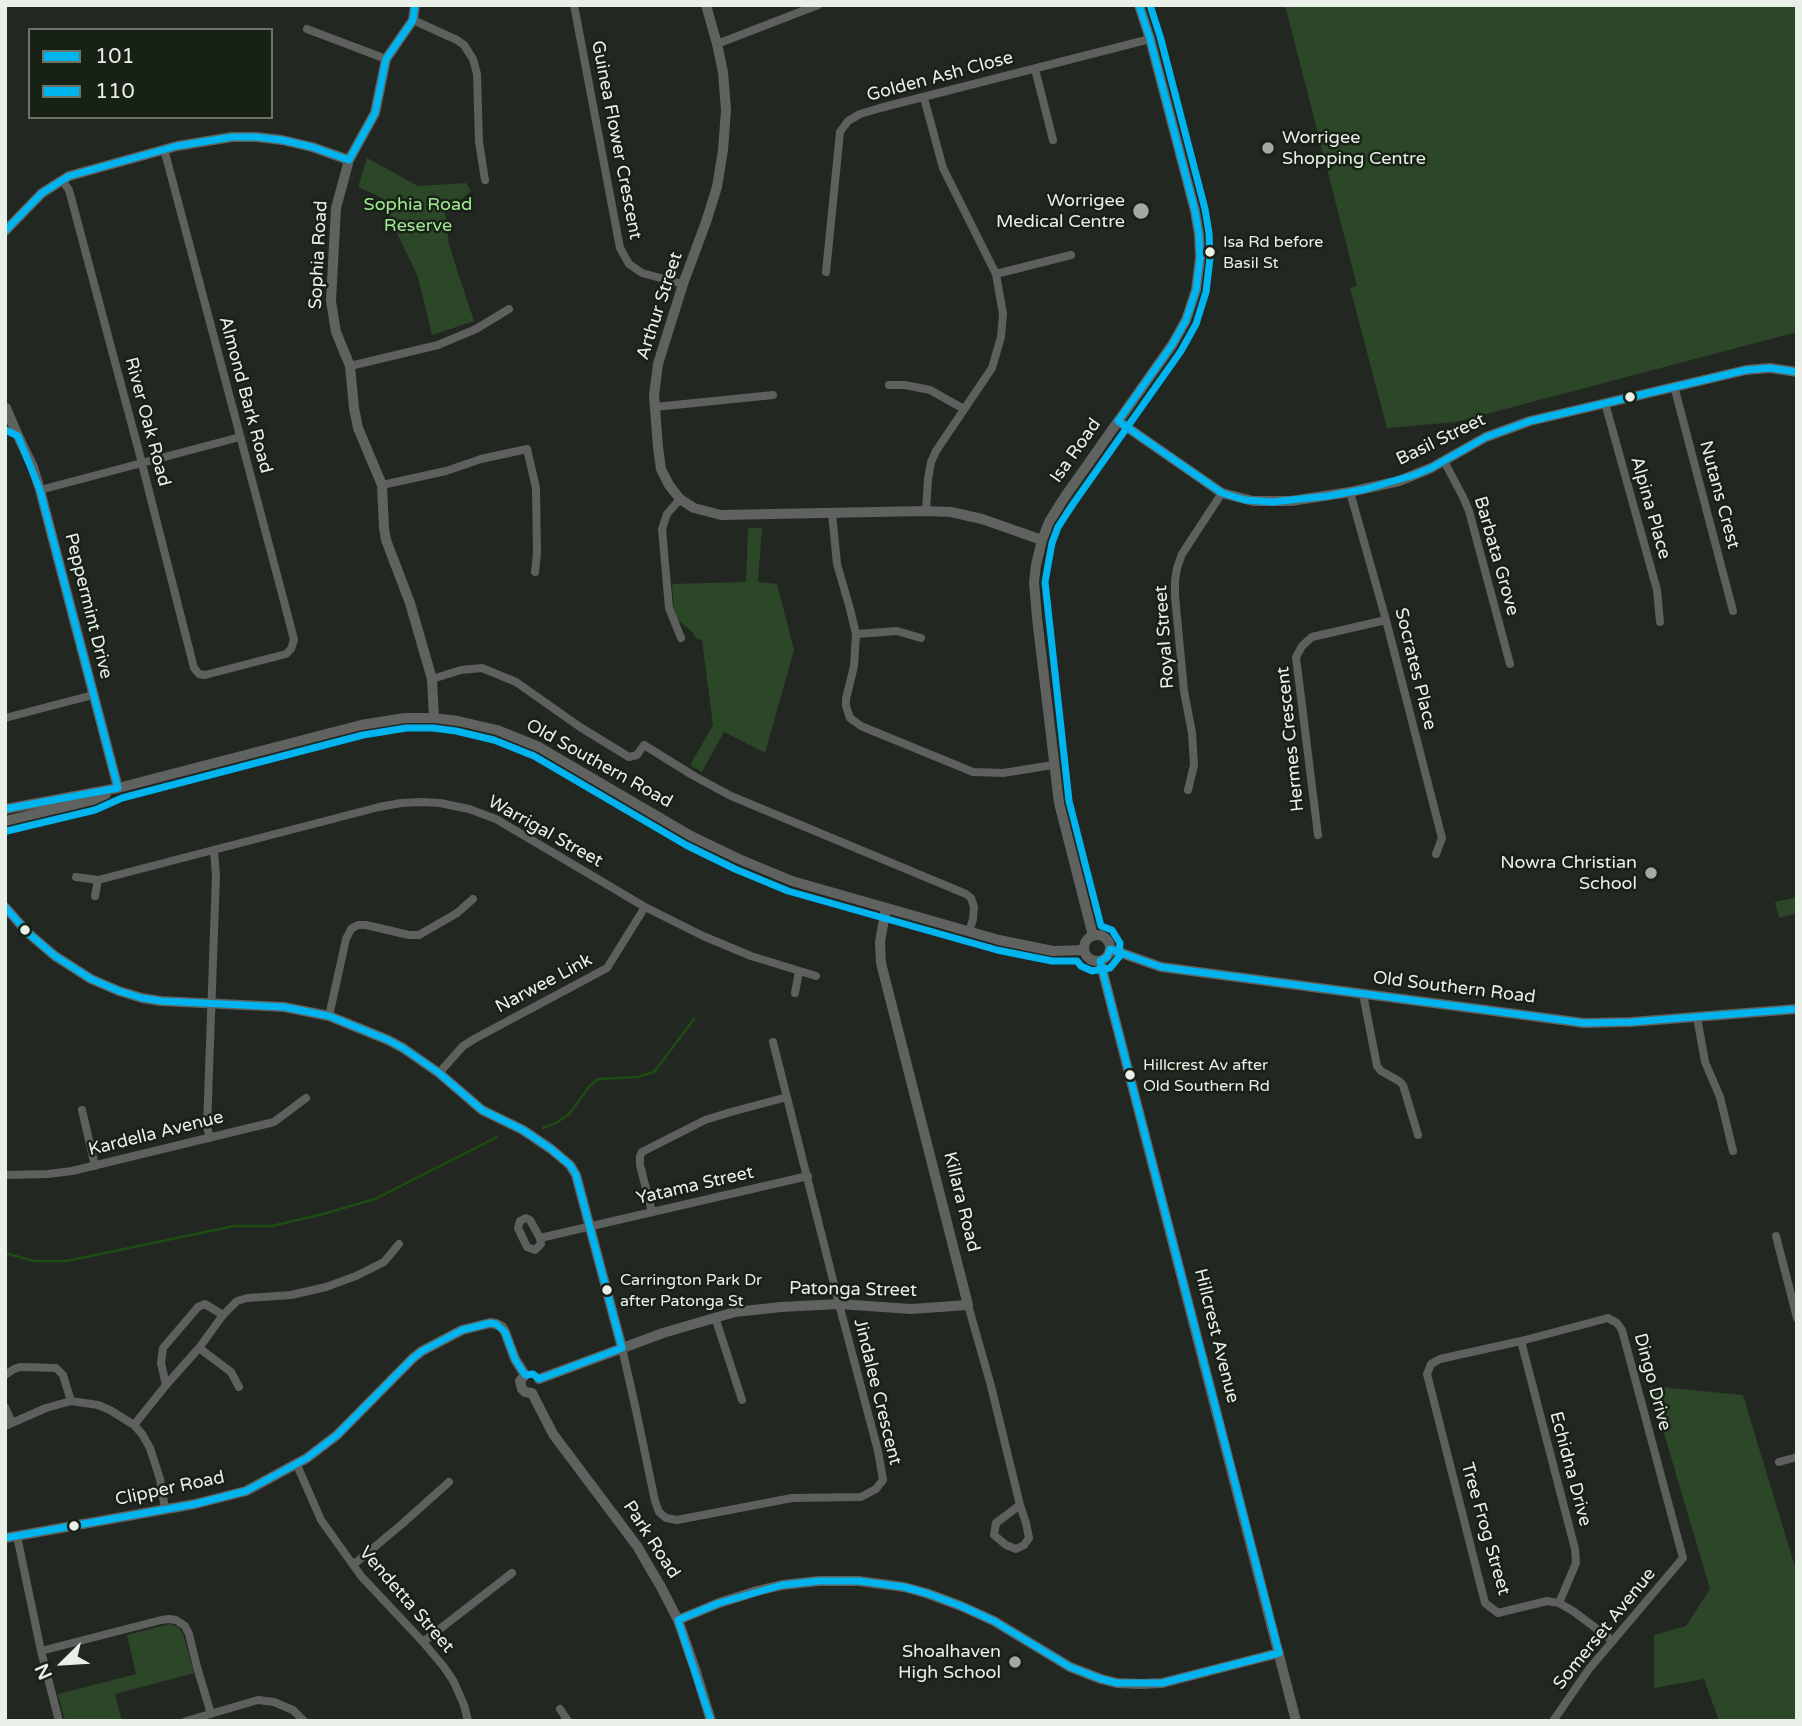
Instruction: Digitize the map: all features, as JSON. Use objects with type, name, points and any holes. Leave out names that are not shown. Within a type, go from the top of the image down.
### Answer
[{"type":"street","name":"Sophia Road","points":[[415,5],[413,20],[386,59],[374,113],[349,160],[337,208],[331,301],[335,332],[350,366],[358,428],[382,485],[386,540],[410,603],[432,679],[434,718]]},
{"type":"street","name":"Guinea Flower Crescent","points":[[574,5],[620,247],[629,264],[642,273],[684,284]]},
{"type":"street","name":"Arthur Street","points":[[680,499],[661,469],[654,395],[658,364],[717,187],[723,150],[726,110],[723,72],[706,5]]},
{"type":"street","points":[[718,44],[818,5]]},
{"type":"street","name":"Isa Road","points":[[1093,936],[1059,803],[1034,582],[1042,540],[1056,510],[1181,331],[1192,304],[1199,271],[1199,235],[1195,211],[1139,5]]},
{"type":"street","points":[[413,20],[457,40],[464,45],[473,59],[477,74],[479,142],[485,180]]},
{"type":"street","points":[[307,29],[386,59]]},
{"type":"street","name":"Golden Ash Close","points":[[826,272],[840,132],[848,121],[860,114],[1150,39]]},
{"type":"street","points":[[1035,69],[1053,140]]},
{"type":"street","points":[[924,97],[943,168],[996,274],[1003,314],[999,348],[987,377],[931,462],[926,511]]},
{"type":"street","points":[[7,226],[42,193],[80,172],[202,141],[232,137],[282,140],[349,160]]},
{"type":"street","name":"Almond Bark Road","points":[[164,149],[294,640],[291,649],[285,654],[205,675],[199,674]]},
{"type":"street","name":"River Oak Road","points":[[62,180],[69,190],[194,668],[199,674]]},
{"type":"street","points":[[996,274],[1071,255]]},
{"type":"street","points":[[350,366],[438,345],[476,329],[509,309]]},
{"type":"street","name":"Basil Street","points":[[1118,421],[1222,493],[1245,500],[1272,502],[1350,492],[1399,481],[1431,468],[1486,437],[1514,426],[1605,403],[1746,370],[1797,372]]},
{"type":"street","points":[[889,385],[930,390],[964,409]]},
{"type":"street","name":"Nutans Crest","points":[[1674,386],[1733,611]]},
{"type":"street","points":[[655,407],[773,395]]},
{"type":"street","name":"Alpina Place","points":[[1605,403],[1657,590],[1660,622]]},
{"type":"street","name":"Peppermint Drive","points":[[6,407],[40,490],[118,788]]},
{"type":"street","points":[[5,430],[18,436]]},
{"type":"street","points":[[40,490],[240,437]]},
{"type":"street","points":[[382,485],[527,449],[536,488],[537,553],[534,572]]},
{"type":"street","name":"Barbata Grove","points":[[1444,461],[1463,496],[1472,520],[1510,664]]},
{"type":"street","name":"Socrates Place","points":[[1350,492],[1386,620],[1441,838],[1436,854]]},
{"type":"street","name":"Royal Street","points":[[1188,790],[1194,765],[1175,596],[1177,568],[1182,554],[1222,493]]},
{"type":"street","points":[[681,638],[669,608],[662,528],[667,514],[680,499],[694,508],[721,515],[951,512],[994,523],[1042,540]]},
{"type":"street","points":[[832,513],[837,565],[856,634],[855,666],[846,706],[850,718],[873,732],[973,772],[1003,773],[1053,765]]},
{"type":"street","name":"Hermes Crescent","points":[[1318,835],[1296,657],[1302,646],[1312,637],[1386,620]]},
{"type":"street","points":[[856,634],[897,631],[920,638]]},
{"type":"street","name":"Old Southern Road","points":[[432,679],[460,670],[482,668],[516,682],[580,727],[629,757],[637,755],[644,745],[731,796],[966,894],[971,898],[974,907],[969,932]]},
{"type":"street","points":[[5,718],[93,695]]},
{"type":"street","name":"Old Southern Road","points":[[5,809],[118,788],[361,725],[395,719],[434,718],[487,727],[516,737],[558,757],[691,836],[792,881],[969,932],[1053,951],[1084,950]]},
{"type":"street","name":"Old Southern Road","points":[[5,821],[93,800],[118,788]]},
{"type":"street","name":"Warrigal Street","points":[[76,877],[98,880],[379,807],[401,803],[440,803],[469,809],[496,819],[675,923],[734,950],[816,976]]},
{"type":"street","points":[[211,1138],[207,1127],[216,876],[214,850]]},
{"type":"street","points":[[94,895],[98,880]]},
{"type":"street","points":[[329,1016],[346,939],[351,929],[366,925],[415,936],[457,913],[473,898]]},
{"type":"street","name":"Narwee Link","points":[[439,1073],[452,1057],[476,1038],[607,968],[645,906]]},
{"type":"street","points":[[5,908],[42,946],[91,979],[142,998],[161,1001],[284,1007],[329,1016],[403,1048],[439,1073],[473,1103],[530,1134],[570,1165],[580,1187],[621,1348]]},
{"type":"street","name":"Killara Road","points":[[886,908],[880,943],[881,963],[1026,1523],[1029,1538],[1024,1545],[1016,1549],[994,1535],[994,1527],[1020,1505]]},
{"type":"street","points":[[1093,936],[1102,936],[1110,945],[1107,957],[1100,961],[1090,959],[1084,950],[1086,941],[1093,936]]},
{"type":"street","name":"Old Southern Road","points":[[1110,949],[1161,967],[1584,1023],[1797,1009]]},
{"type":"street","name":"Hillcrest Avenue","points":[[1100,961],[1296,1721]]},
{"type":"street","points":[[794,993],[799,971]]},
{"type":"street","points":[[1363,994],[1377,1066],[1403,1085],[1418,1135]]},
{"type":"street","points":[[1697,1017],[1705,1062],[1720,1097],[1733,1151]]},
{"type":"street","name":"Jindalee Crescent","points":[[621,1348],[655,1501],[659,1512],[666,1518],[677,1520],[792,1498],[861,1497],[876,1489],[883,1480],[875,1438],[774,1042]]},
{"type":"street","points":[[652,1212],[639,1166],[642,1152],[705,1120],[787,1097]]},
{"type":"street","name":"Kardella Avenue","points":[[5,1175],[48,1174],[94,1166],[274,1122],[306,1098]]},
{"type":"street","points":[[82,1110],[94,1166]]},
{"type":"street","name":"Yatama Street","points":[[540,1238],[808,1176]]},
{"type":"street","points":[[1776,1236],[1797,1318]]},
{"type":"street","points":[[134,1425],[237,1301],[291,1295],[326,1287],[384,1262],[399,1244]]},
{"type":"street","points":[[166,1385],[161,1363],[163,1349],[198,1307],[205,1304],[223,1315]]},
{"type":"street","name":"Patonga Street","points":[[539,1380],[663,1333],[736,1312],[839,1304],[911,1309],[968,1305]]},
{"type":"street","points":[[715,1317],[742,1400]]},
{"type":"street","name":"Dingo Drive","points":[[1430,1366],[1440,1359],[1608,1318],[1617,1322],[1622,1330],[1683,1558]]},
{"type":"street","name":"Clipper Road","points":[[11,1537],[211,1501],[246,1491],[297,1465],[338,1435],[403,1367],[422,1351],[462,1330],[496,1324],[505,1332],[515,1359],[525,1375]]},
{"type":"street","name":"Echidna Drive","points":[[1521,1341],[1575,1549],[1576,1563],[1559,1603]]},
{"type":"street","points":[[199,1348],[231,1372],[239,1387]]},
{"type":"street","name":"Tree Frog Street","points":[[1430,1366],[1427,1374],[1485,1603],[1498,1613],[1547,1601],[1559,1603]]},
{"type":"street","points":[[5,1375],[20,1367],[56,1368],[63,1375],[71,1401]]},
{"type":"street","points":[[533,1374],[539,1380],[538,1388],[532,1393],[522,1389],[520,1381],[525,1375],[533,1374]]},
{"type":"street","name":"Park Road","points":[[532,1393],[553,1434],[616,1515],[662,1587],[678,1620],[711,1721]]},
{"type":"street","points":[[5,1407],[9,1425],[46,1408],[71,1401],[98,1405],[121,1416],[134,1425],[150,1448],[160,1479],[165,1509]]},
{"type":"street","points":[[1779,1462],[1797,1457]]},
{"type":"street","name":"Vendetta Street","points":[[297,1465],[321,1520],[361,1576],[423,1642],[453,1682],[468,1721]]},
{"type":"street","points":[[353,1565],[449,1482]]},
{"type":"street","points":[[11,1537],[59,1721]]},
{"type":"street","name":"Somerset Avenue","points":[[1553,1721],[1590,1669],[1683,1558]]},
{"type":"street","points":[[423,1642],[512,1573]]},
{"type":"street","points":[[678,1620],[719,1603],[782,1585],[859,1581],[904,1587],[961,1606],[994,1621],[1070,1667],[1117,1683],[1163,1683],[1279,1653]]},
{"type":"street","points":[[1559,1603],[1613,1641]]},
{"type":"street","points":[[41,1651],[161,1620],[176,1620],[185,1626],[190,1634],[211,1714]]},
{"type":"street","points":[[186,1721],[258,1700],[274,1702],[293,1710],[303,1721]]},
{"type":"street","points":[[560,1709],[568,1721]]},
{"type":"green space","points":[[1285,5],[1797,5],[1797,332],[1456,422],[1387,428],[1350,288],[1357,286]]},
{"type":"green space","name":"Sophia Road Reserve","points":[[367,158],[418,186],[466,183],[471,191],[445,213],[449,245],[474,321],[432,335],[418,277],[380,197],[358,187]]},
{"type":"green space","points":[[748,528],[762,528],[758,582],[777,584],[794,650],[765,753],[724,732],[702,772],[690,765],[713,725],[702,640],[696,639],[677,619],[674,613],[672,584],[746,582]]},
{"type":"green space","points":[[1797,897],[1797,913],[1779,918],[1775,902]]},
{"type":"green space","points":[[1650,1386],[1743,1395],[1797,1574],[1797,1721],[1719,1721],[1704,1679],[1654,1688],[1654,1635],[1686,1626],[1710,1589]]},
{"type":"green space","points":[[170,1624],[178,1627],[183,1634],[194,1673],[115,1694],[122,1721],[65,1721],[58,1694],[136,1674],[127,1635]]},
{"type":"waterway","points":[[543,1128],[569,1114],[598,1079],[638,1077],[654,1072],[694,1019]]},
{"type":"waterway","points":[[5,1253],[34,1261],[67,1261],[234,1226],[272,1226],[323,1214],[375,1199],[497,1137]]},
{"type":"transit line","name":"101","points":[[5,231],[42,193],[69,176],[177,146],[232,137],[256,137],[312,147],[349,160],[375,113],[386,59],[413,20],[415,5]]},
{"type":"transit line","name":"101","points":[[1139,5],[1195,211],[1200,258],[1196,290],[1186,320],[1172,345],[1118,421],[1222,493],[1245,500],[1272,502],[1366,489],[1431,468],[1486,437],[1530,421],[1746,370],[1770,368],[1797,372]]},
{"type":"transit line","name":"110","points":[[7,831],[95,810],[122,798],[363,735],[406,728],[433,728],[494,740],[534,756],[686,845],[788,891],[997,950],[1052,961],[1077,961],[1092,971],[1110,968],[1119,957],[1120,943],[1112,930],[1101,926],[1069,801],[1045,582],[1052,543],[1058,527],[1181,351],[1196,324],[1206,292],[1210,258],[1205,209],[1150,5]]},
{"type":"transit line","name":"101","points":[[5,430],[18,436],[40,490],[118,788],[5,809]]},
{"type":"transit line","name":"101","points":[[5,907],[28,933],[55,956],[91,979],[119,991],[161,1001],[284,1007],[329,1016],[388,1040],[439,1073],[482,1110],[523,1130],[551,1149],[570,1165],[576,1175],[622,1348],[539,1379],[533,1374],[525,1375],[515,1359],[505,1332],[496,1324],[462,1330],[413,1358],[337,1435],[307,1458],[246,1491],[195,1504],[5,1538]]},
{"type":"transit line","name":"101","points":[[711,1721],[678,1620],[719,1603],[782,1585],[859,1581],[926,1593],[994,1621],[1070,1667],[1117,1683],[1162,1683],[1279,1653],[1100,961],[1107,957],[1110,949],[1161,967],[1584,1023],[1797,1009]]},
{"type":"place","name":"Worrigee Shopping Centre","points":[[1268,148]]},
{"type":"place","name":"Worrigee Medical Centre","points":[[1141,211]]},
{"type":"place","name":"Isa Rd before Basil St","points":[[1210,252]]},
{"type":"place","name":"Nowra Christian School","points":[[1651,873]]},
{"type":"place","name":"Hillcrest Av after Old Southern Rd","points":[[1130,1075]]},
{"type":"place","name":"Carrington Park Dr after Patonga St","points":[[607,1290]]},
{"type":"place","name":"Shoalhaven High School","points":[[1015,1662]]}]
